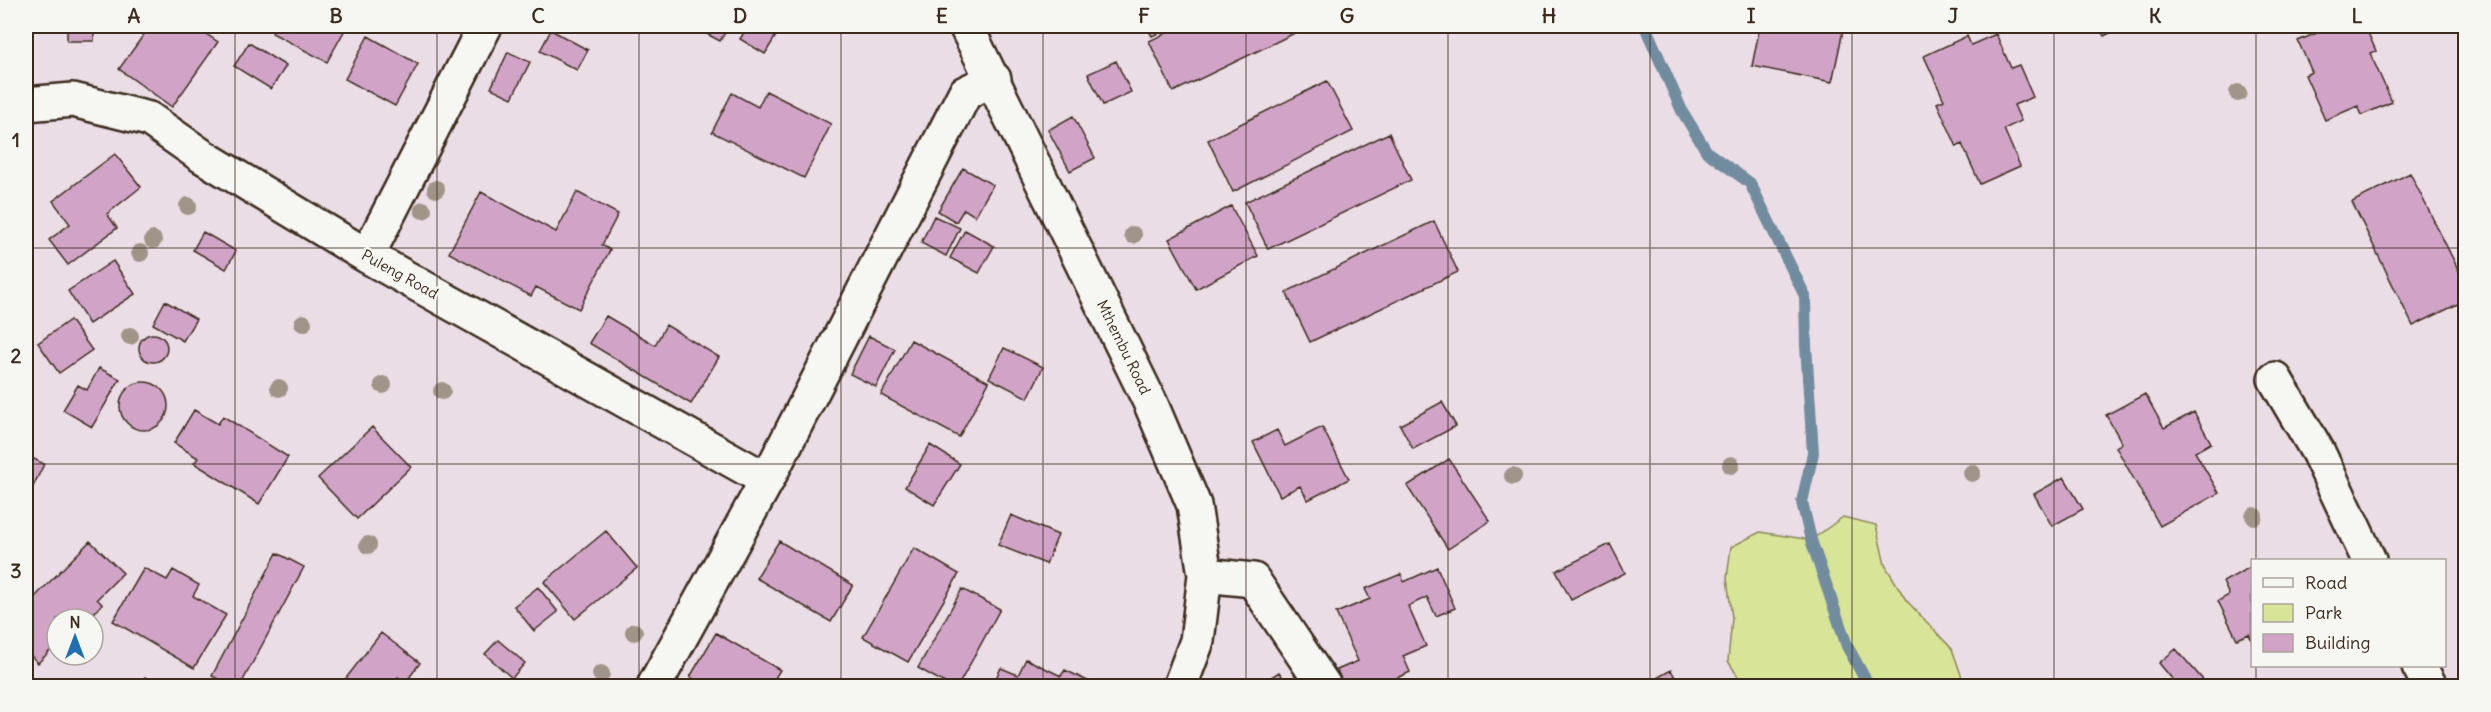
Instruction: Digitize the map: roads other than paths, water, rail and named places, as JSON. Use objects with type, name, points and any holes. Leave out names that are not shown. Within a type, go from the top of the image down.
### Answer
[{"type":"street","points":[[367,256],[485,26]]},
{"type":"street","name":"Mthembu Road","points":[[973,28],[994,80],[1163,433],[1194,506],[1205,575],[1197,640],[1180,687]]},
{"type":"street","points":[[654,687],[767,480],[965,93],[994,80]]},
{"type":"street","name":"Puleng Road","points":[[26,104],[73,100],[149,119],[202,156],[367,256],[767,480]]},
{"type":"street","points":[[2275,379],[2318,452],[2368,559]]},
{"type":"street","points":[[1205,575],[1253,580],[1324,687]]},
{"type":"street","points":[[2420,667],[2430,687]]},
{"type":"waterway","points":[[1645,26],[1682,111],[1707,152],[1750,183],[1805,296],[1813,453],[1802,502],[1811,540],[1847,646],[1869,686]]}]
